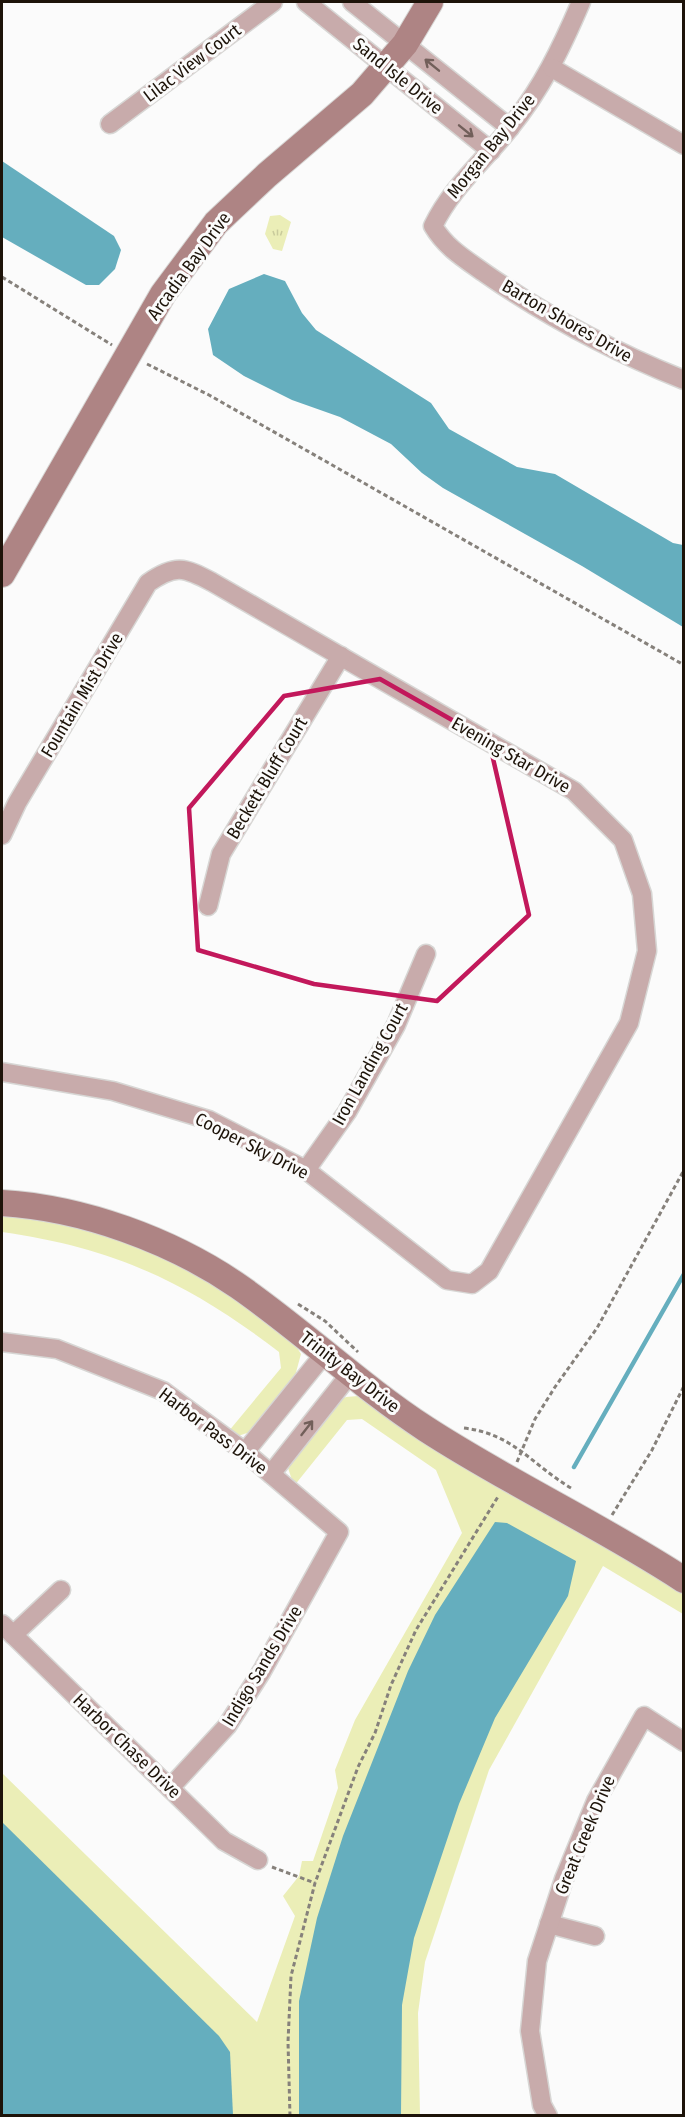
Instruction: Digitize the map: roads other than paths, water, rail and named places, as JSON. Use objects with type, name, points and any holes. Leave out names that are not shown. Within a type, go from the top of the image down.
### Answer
[{"type":"street","name":"Lilac View Court","points":[[110,124],[273,2]]},
{"type":"street","name":"Sand Isle Drive","points":[[306,2],[491,151]]},
{"type":"street","name":"Sand Isle Drive","points":[[352,2],[510,128]]},
{"type":"street","name":"Arcadia Bay Drive","points":[[2,574],[163,294],[216,223],[267,175],[340,116],[405,44],[430,2]]},
{"type":"street","name":"Morgan Bay Drive","points":[[433,226],[446,200],[510,128],[552,68],[581,2]]},
{"type":"street","points":[[552,68],[684,146]]},
{"type":"street","name":"Barton Shores Drive","points":[[433,226],[444,244],[524,301],[628,357],[684,380]]},
{"type":"street","name":"Evening Star Drive","points":[[176,568],[192,572],[212,582],[574,791],[623,840],[642,894],[647,951],[629,1023],[489,1271],[472,1284]]},
{"type":"street","name":"Fountain Mist Drive","points":[[2,835],[17,803],[148,583],[176,568]]},
{"type":"street","name":"Beckett Bluff Court","points":[[208,906],[221,855],[341,656]]},
{"type":"street","name":"Iron Landing Court","points":[[306,1170],[347,1112],[396,1025],[426,954]]},
{"type":"street","name":"Cooper Sky Drive","points":[[2,1072],[112,1091],[209,1120],[306,1170],[447,1280],[472,1284]]},
{"type":"street","name":"Trinity Bay Drive","points":[[2,1203],[83,1217],[155,1242],[237,1286],[416,1423],[470,1458],[684,1580]]},
{"type":"street","name":"Harbor Pass Drive","points":[[2,1341],[57,1348],[163,1391],[245,1452],[339,1532]]},
{"type":"street","points":[[245,1452],[325,1353]]},
{"type":"street","points":[[272,1474],[350,1374]]},
{"type":"street","name":"Indigo Sands Drive","points":[[170,1788],[227,1726],[262,1671],[339,1532]]},
{"type":"street","points":[[7,1630],[61,1590]]},
{"type":"street","name":"Harbor Chase Drive","points":[[7,1630],[224,1841],[258,1860]]},
{"type":"street","name":"Great Creek Drive","points":[[548,2115],[542,2105],[531,2031],[537,1961],[549,1924],[596,1801],[644,1716],[684,1742]]},
{"type":"street","points":[[549,1924],[596,1936]]},
{"type":"water","points":[[2,161],[114,236],[121,250],[115,269],[99,285],[86,285],[2,237]]},
{"type":"water","points":[[264,274],[285,281],[302,313],[316,330],[431,403],[449,429],[517,467],[555,474],[673,543],[683,545],[683,627],[582,566],[443,488],[422,473],[391,444],[340,417],[292,400],[244,376],[213,355],[208,329],[229,289]]},
{"type":"water","points":[[495,1522],[507,1523],[576,1561],[568,1596],[495,1718],[459,1804],[414,1938],[402,2005],[401,2115],[299,2115],[299,2001],[317,1918],[343,1836],[408,1671],[435,1615]]},
{"type":"water","points":[[2,1822],[219,2036],[230,2052],[233,2115],[2,2115]]},
{"type":"waterway","points":[[574,1467],[684,1274]]}]
